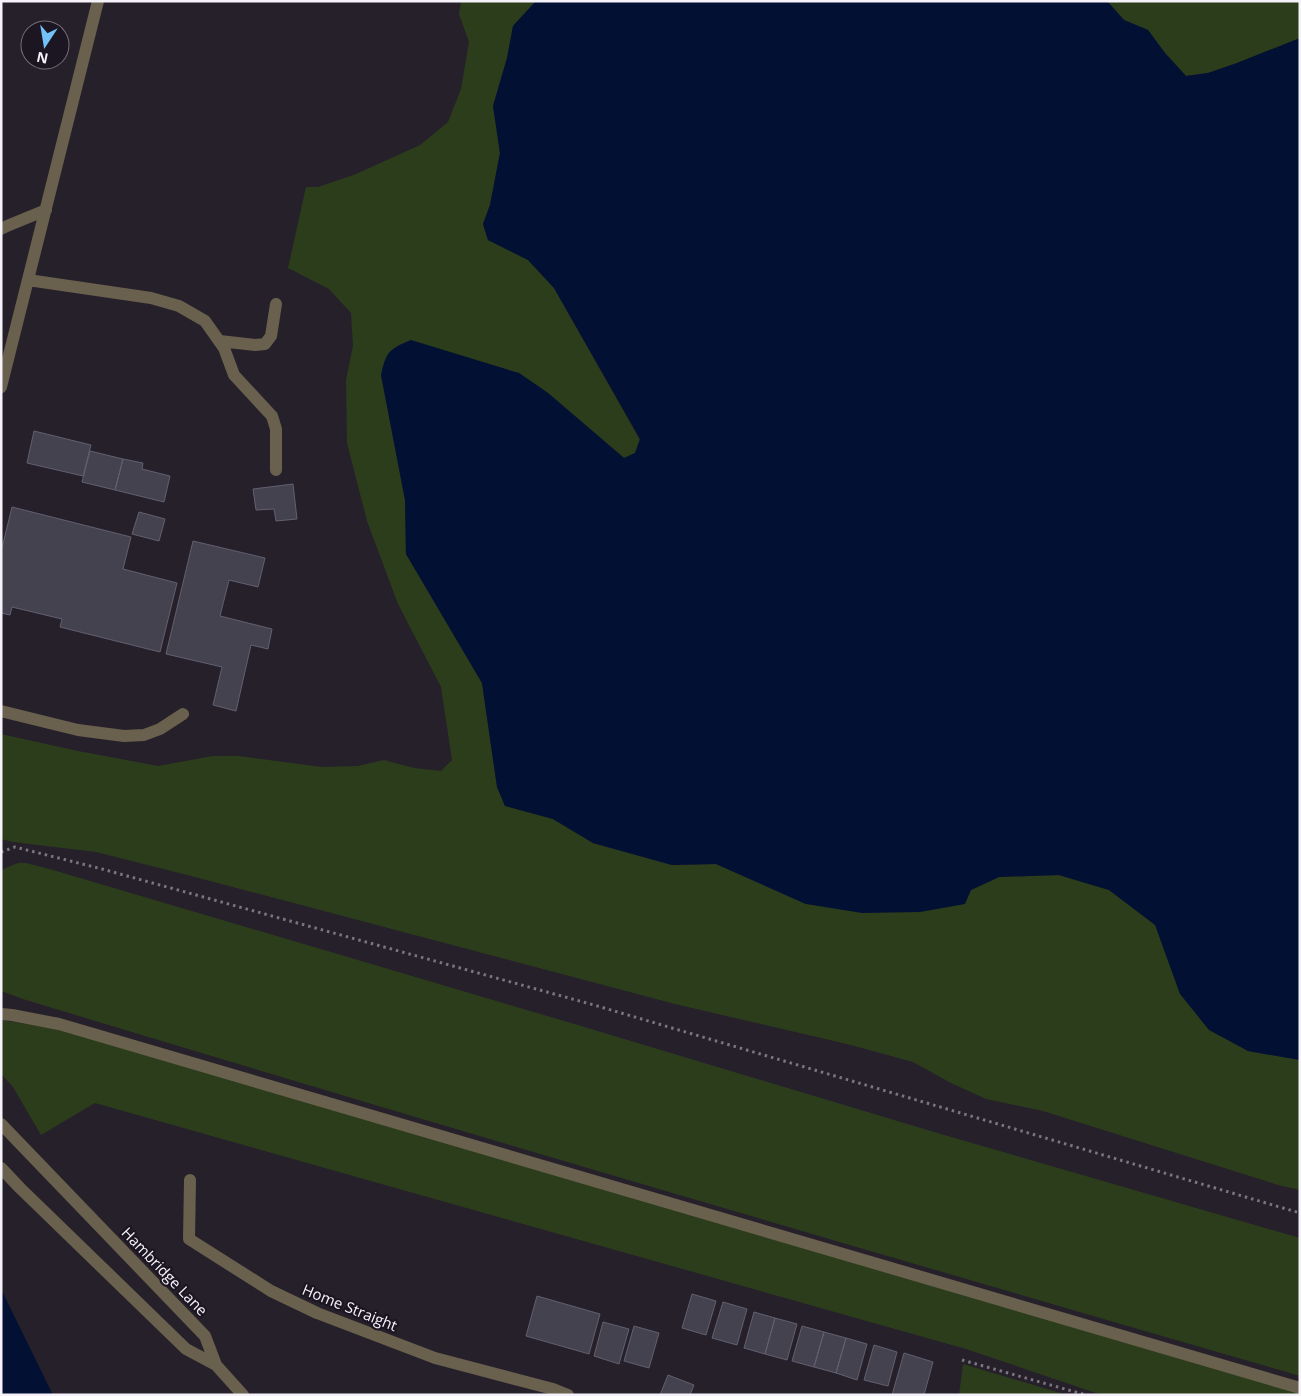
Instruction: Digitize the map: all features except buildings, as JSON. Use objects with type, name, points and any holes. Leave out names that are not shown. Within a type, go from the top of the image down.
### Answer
[{"type":"street","points":[[1,386],[98,1]]},
{"type":"street","points":[[1,229],[46,210]]},
{"type":"street","points":[[28,280],[151,298],[179,306],[205,321],[224,348],[234,375],[272,416],[276,429],[276,470]]},
{"type":"street","points":[[220,342],[265,344],[271,336],[276,304]]},
{"type":"street","points":[[1,711],[78,730],[124,736],[144,735],[160,729],[183,714]]},
{"type":"street","points":[[1,1014],[59,1024],[1300,1388]]},
{"type":"street","name":"Hambridge Lane","points":[[1,1124],[206,1336],[216,1365],[244,1395]]},
{"type":"street","points":[[1,1168],[186,1349],[216,1365]]},
{"type":"street","name":"Home Straight","points":[[190,1180],[189,1239],[271,1291],[317,1313],[435,1358],[568,1395]]},
{"type":"path","points":[[1,852],[15,847],[594,1004],[1300,1213]]},
{"type":"path","points":[[962,1360],[1086,1395]]},
{"type":"green space","points":[[461,1],[536,1],[513,26],[507,58],[493,106],[500,153],[490,205],[483,224],[488,240],[528,260],[554,288],[640,440],[635,453],[624,458],[548,393],[519,373],[381,375],[405,500],[406,554],[482,683],[497,787],[505,806],[553,819],[593,843],[672,865],[716,864],[806,904],[971,890],[999,877],[1059,875],[1109,890],[1156,925],[1180,994],[1248,1051],[1300,1060],[1300,1190],[1278,1185],[1043,1111],[986,1099],[951,1083],[913,1062],[851,1045],[675,1004],[96,852],[1,839],[1,734],[158,766],[213,756],[238,756],[322,767],[358,766],[384,760],[414,768],[441,771],[452,760],[441,687],[398,604],[367,521],[347,443],[346,380],[353,346],[351,313],[329,289],[288,268],[306,187],[318,187],[356,174],[420,145],[448,122],[461,89],[469,42],[459,14]]},
{"type":"green space","points":[[1107,1],[1300,1],[1300,38],[1208,73],[1186,76],[1165,53],[1148,30],[1124,20]]},
{"type":"green space","points":[[18,863],[26,863],[53,870],[934,1132],[1300,1238],[1300,1376],[501,1142],[1,991],[1,870]]},
{"type":"green space","points":[[1,1020],[62,1030],[1300,1393],[1300,1395],[1102,1395],[966,1349],[95,1103],[41,1135],[13,1087],[1,1074]]},
{"type":"green space","points":[[963,1364],[1067,1395],[959,1395]]},
{"type":"water","points":[[536,1],[1107,1],[1124,20],[1148,30],[1165,53],[1186,76],[1208,73],[1300,38],[1300,1060],[1248,1051],[1209,1030],[1180,994],[1155,925],[1109,890],[1059,875],[999,877],[971,890],[965,904],[920,912],[862,913],[806,904],[716,864],[672,865],[593,843],[553,819],[505,806],[497,787],[482,683],[406,554],[405,500],[381,375],[390,352],[411,340],[519,373],[548,393],[624,458],[635,453],[640,439],[554,288],[528,260],[488,240],[483,224],[490,205],[500,153],[493,106],[507,58],[513,26]]},
{"type":"water","points":[[1,1289],[53,1395],[1,1395]]}]
